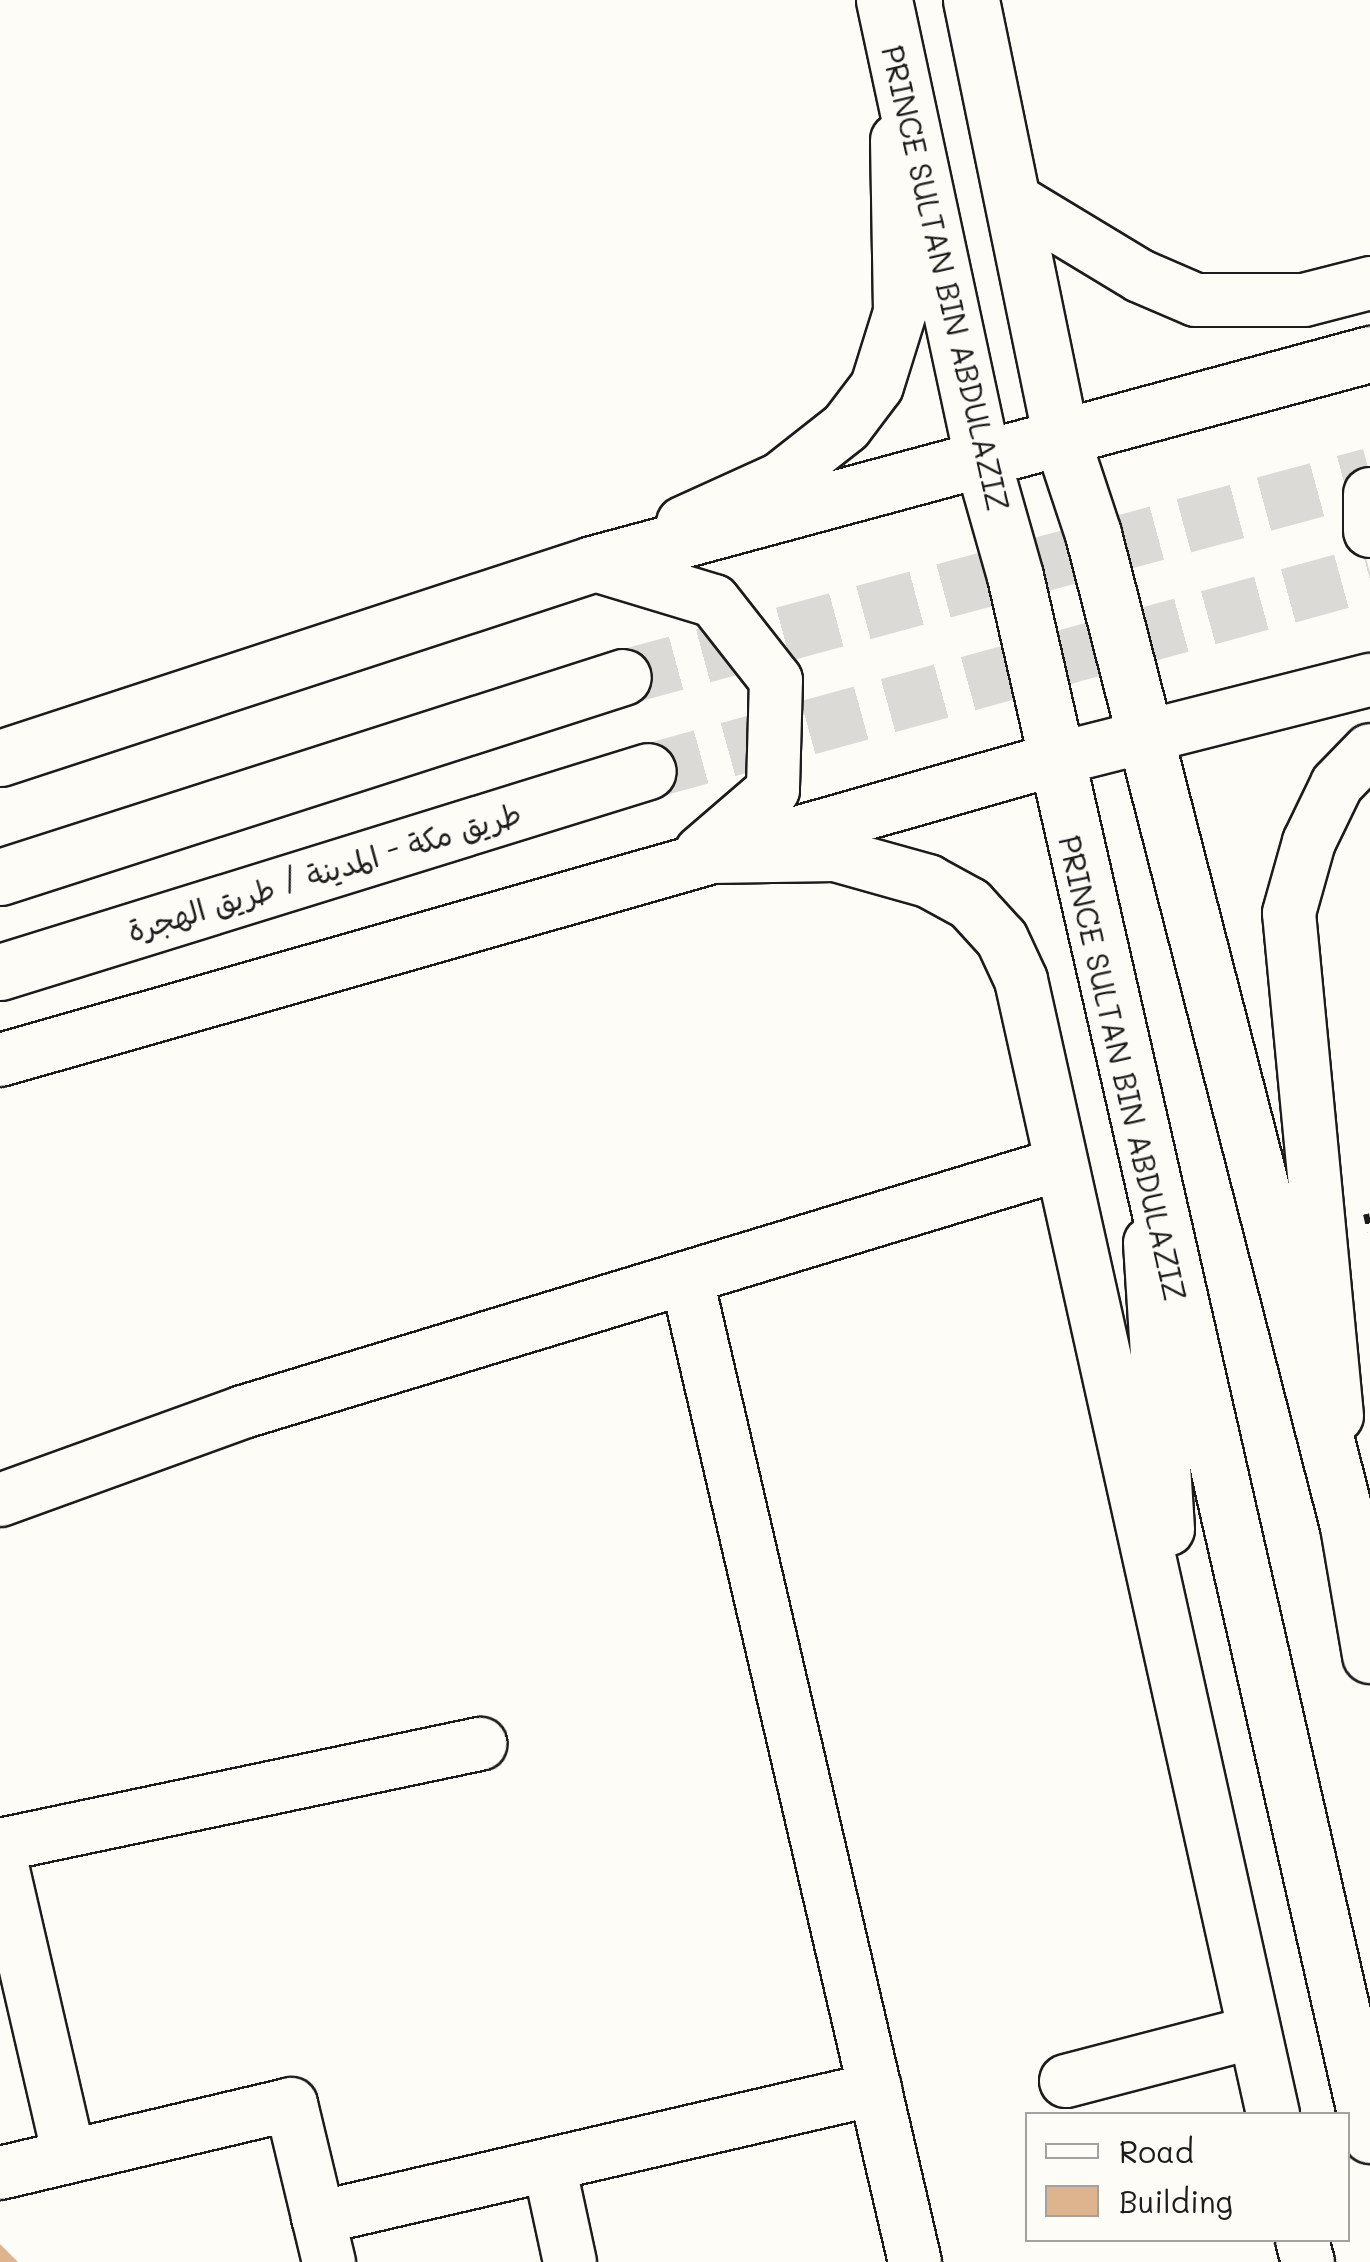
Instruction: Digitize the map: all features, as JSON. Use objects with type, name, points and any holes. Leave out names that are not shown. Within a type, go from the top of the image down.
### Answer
[{"type":"main road","points":[[971,0],[1016,202],[1060,434],[1093,534],[1142,738],[1348,1526],[1370,1655]]},
{"type":"main road","name":"PRINCE SULTAN BIN ABDULAZIZ","points":[[886,7],[984,462],[1015,576],[1053,760],[1370,2135]]},
{"type":"main road","points":[[0,758],[592,564],[984,462],[1060,434],[1370,354]]},
{"type":"main road","points":[[0,876],[623,677]]},
{"type":"main road","name":"طريق مكة - المدينة / طريق الهجرة","points":[[0,972],[648,771]]},
{"type":"street","points":[[592,564],[780,479],[846,426],[877,386],[900,312],[902,200],[886,7]]},
{"type":"street","points":[[1016,202],[1140,276],[1196,300],[1304,300],[1370,283]]},
{"type":"street","points":[[1370,494],[1370,530]]},
{"type":"street","points":[[592,564],[714,601],[776,680],[773,790],[699,860]]},
{"type":"street","points":[[0,1060],[1053,760],[1370,680]]},
{"type":"street","points":[[1348,1526],[1289,913],[1309,842],[1337,784],[1370,750]]},
{"type":"street","points":[[699,860],[835,856],[882,864],[970,904],[1002,939],[1021,980],[1178,1702],[1274,2112]]},
{"type":"street","points":[[1145,1161],[1178,1702]]},
{"type":"street","points":[[0,1500],[243,1412],[1062,1164]]},
{"type":"street","points":[[687,1280],[915,2262]]},
{"type":"street","points":[[0,1845],[480,1744]]},
{"type":"street","points":[[0,1857],[69,2156]]},
{"type":"street","points":[[1066,2082],[1254,2032]]},
{"type":"street","points":[[0,2173],[291,2104],[324,2240],[549,2165],[875,2089]]},
{"type":"street","points":[[549,2165],[570,2262]]},
{"type":"building","points":[[0,2244],[18,2262],[0,2262]]},
{"type":"tunnel","points":[[623,677],[1370,475]]},
{"type":"tunnel","points":[[648,771],[1370,573]]}]
